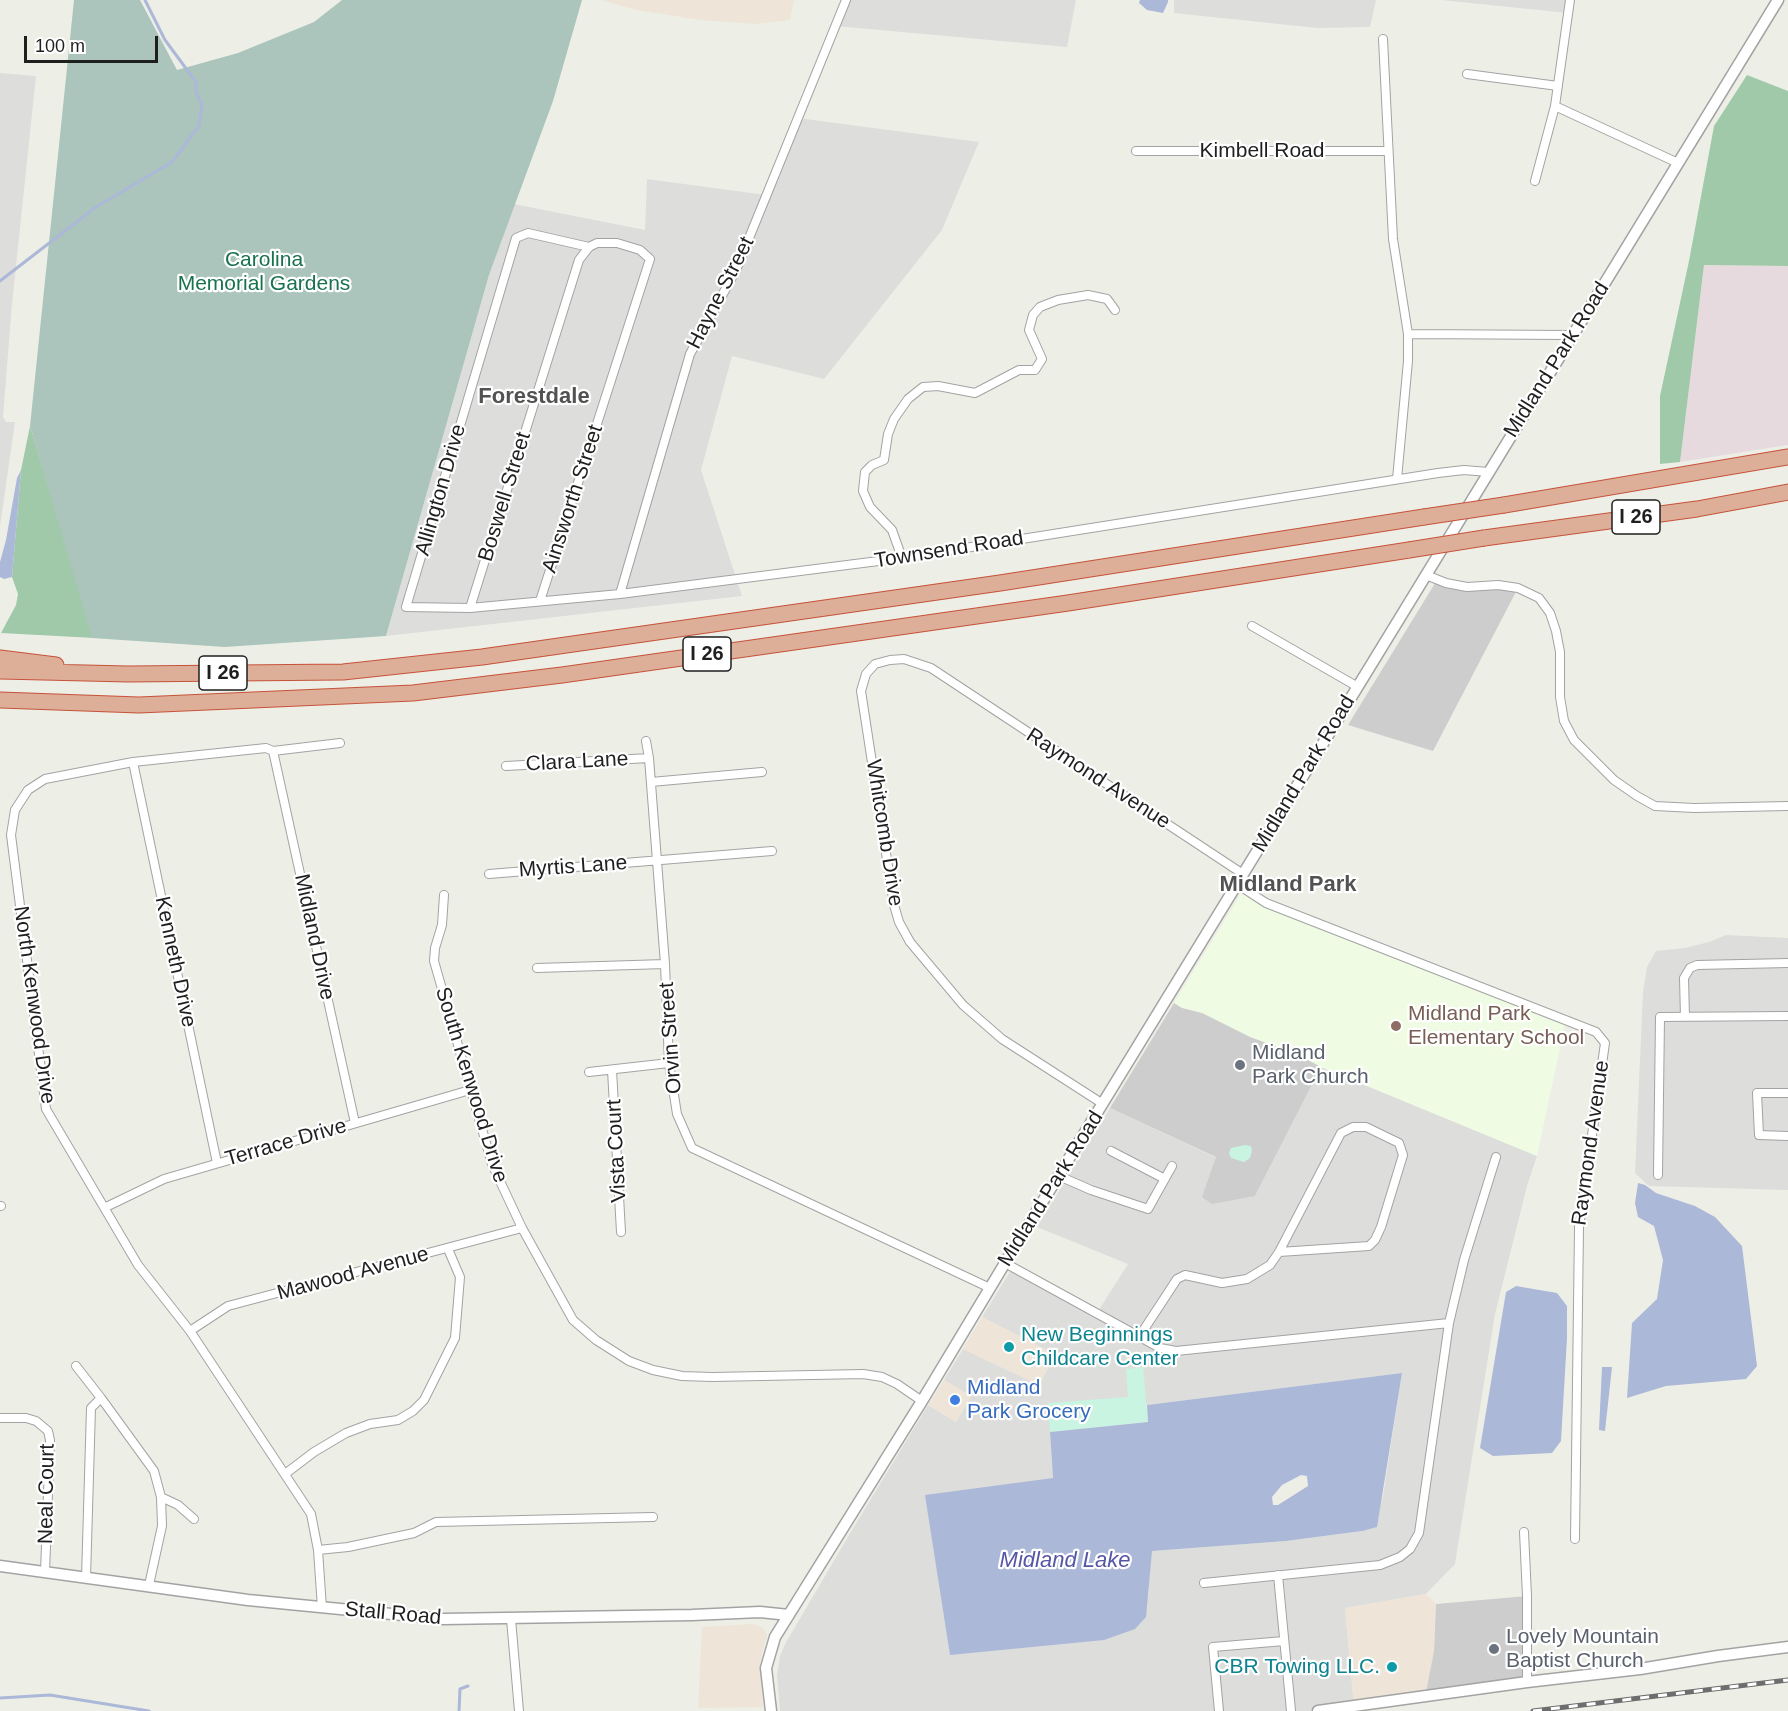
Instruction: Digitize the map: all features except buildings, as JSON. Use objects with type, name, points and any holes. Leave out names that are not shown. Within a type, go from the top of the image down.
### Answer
[{"type":"highway","name":"I 26","points":[[0,671],[128,674],[343,672],[482,657],[1000,583],[1504,505],[1788,457]]},
{"type":"highway","name":"I 26","points":[[0,700],[139,705],[413,693],[562,675],[1068,603],[1484,538],[1697,509],[1788,492]]},
{"type":"highway","points":[[0,658],[128,674]]},
{"type":"street","name":"Hayne Street","points":[[620,594],[690,354],[736,270],[846,0]]},
{"type":"street","points":[[1534,181],[1555,106],[1570,0]]},
{"type":"street","name":"Midland Park Road","points":[[771,1711],[766,1668],[775,1637],[922,1401],[1778,0]]},
{"type":"street","points":[[1383,39],[1393,239],[1408,334],[1408,361],[1397,479]]},
{"type":"street","points":[[1467,74],[1558,86]]},
{"type":"street","points":[[1555,106],[1678,163]]},
{"type":"street","name":"Kimbell Road","points":[[1136,151],[1388,151]]},
{"type":"street","name":"Allington Drive","points":[[406,607],[516,238],[528,233],[589,247]]},
{"type":"street","name":"Ainsworth Street","points":[[540,601],[650,259],[640,250],[617,243],[597,243],[589,247]]},
{"type":"street","name":"Boswell Street","points":[[470,608],[579,260],[589,247]]},
{"type":"street","points":[[902,558],[892,530],[870,507],[863,491],[865,472],[872,465],[884,460],[888,434],[894,418],[908,399],[923,387],[938,386],[975,393],[1019,370],[1035,370],[1042,359],[1029,330],[1032,315],[1040,307],[1058,300],[1088,295],[1107,299],[1115,310]]},
{"type":"street","points":[[1408,334],[1572,335]]},
{"type":"street","name":"Townsend Road","points":[[406,607],[470,608],[620,594],[902,558],[1397,479],[1464,470],[1488,472]]},
{"type":"street","points":[[1426,575],[1446,583],[1467,587],[1498,585],[1518,588],[1539,598],[1550,613],[1556,631],[1560,652],[1560,697],[1564,721],[1574,740],[1606,773],[1636,796],[1655,806],[1694,808],[1788,806]]},
{"type":"street","points":[[1252,626],[1358,687]]},
{"type":"street","name":"Whitcomb Drive","points":[[953,683],[931,668],[904,659],[890,660],[875,664],[866,674],[861,691],[898,922],[910,942],[963,1005],[1002,1039],[1103,1104]]},
{"type":"street","name":"Raymond Avenue","points":[[953,683],[1240,879],[1266,903],[1596,1032],[1605,1043],[1579,1227],[1575,1539]]},
{"type":"street","name":"Orvin Street","points":[[646,741],[665,964],[669,1063],[677,1114],[692,1148],[990,1288]]},
{"type":"street","name":"North Kenwood Drive","points":[[322,1608],[318,1550],[311,1514],[190,1331],[138,1265],[106,1207],[46,1109],[12,835],[15,810],[28,790],[45,779],[133,762],[266,748],[273,751],[340,742]]},
{"type":"street","name":"Midland Drive","points":[[273,751],[355,1123]]},
{"type":"street","name":"Clara Lane","points":[[506,766],[649,758]]},
{"type":"street","name":"Kenneth Drive","points":[[133,762],[217,1163]]},
{"type":"street","points":[[651,782],[762,772]]},
{"type":"street","name":"Myrtis Lane","points":[[489,874],[772,851]]},
{"type":"street","name":"South Kenwood Drive","points":[[444,895],[442,925],[435,948],[434,961],[492,1164],[522,1228],[573,1320],[596,1340],[629,1361],[653,1370],[682,1376],[863,1374],[882,1377],[897,1383],[922,1401]]},
{"type":"street","points":[[1685,1017],[1684,978],[1690,968],[1697,965],[1788,963]]},
{"type":"street","points":[[537,968],[665,964]]},
{"type":"street","points":[[1658,1175],[1660,1017],[1788,1016]]},
{"type":"street","points":[[589,1072],[669,1063]]},
{"type":"street","name":"Vista Court","points":[[612,1070],[621,1232]]},
{"type":"street","name":"Terrace Drive","points":[[106,1207],[164,1179],[470,1090]]},
{"type":"street","points":[[1788,1094],[1757,1093],[1759,1135],[1788,1136]]},
{"type":"street","points":[[1139,1337],[1177,1280],[1185,1275],[1222,1283],[1247,1279],[1270,1265],[1280,1252],[1341,1133],[1353,1127],[1366,1128],[1399,1143],[1403,1155],[1400,1166],[1382,1227],[1369,1246],[1280,1252]]},
{"type":"street","points":[[1111,1151],[1165,1179]]},
{"type":"street","points":[[1203,1583],[1380,1564],[1400,1557],[1410,1549],[1419,1533],[1449,1323],[1464,1260],[1496,1157]]},
{"type":"street","points":[[1059,1176],[1091,1190],[1148,1209],[1172,1166]]},
{"type":"street","name":"Mawood Avenue","points":[[190,1331],[228,1306],[522,1228]]},
{"type":"street","points":[[285,1474],[346,1432],[370,1424],[398,1420],[413,1411],[424,1400],[455,1338],[460,1277],[448,1249]]},
{"type":"street","points":[[1005,1263],[1160,1348],[1176,1351],[1449,1323]]},
{"type":"street","points":[[76,1366],[154,1472],[161,1497],[162,1526],[149,1585]]},
{"type":"street","points":[[86,1578],[91,1408],[101,1398]]},
{"type":"street","name":"Neal Court","points":[[0,1418],[26,1418],[36,1421],[48,1431],[50,1440],[45,1572]]},
{"type":"street","points":[[161,1497],[178,1505],[194,1519]]},
{"type":"street","points":[[318,1550],[348,1547],[414,1533],[436,1522],[653,1517]]},
{"type":"street","points":[[1524,1532],[1527,1682]]},
{"type":"street","name":"Stall Road","points":[[0,1566],[248,1600],[443,1619],[760,1612],[789,1615]]},
{"type":"street","points":[[1278,1575],[1291,1711]]},
{"type":"street","points":[[511,1619],[519,1711]]},
{"type":"street","points":[[1220,1711],[1213,1647],[1284,1641]]},
{"type":"street","points":[[1318,1711],[1640,1669],[1788,1647]]},
{"type":"shaded area","points":[[601,0],[794,0],[790,20],[755,24],[700,20],[637,10]]},
{"type":"shaded area","points":[[846,0],[1076,0],[1067,47],[835,26]]},
{"type":"shaded area","points":[[1174,0],[1376,0],[1370,27],[1317,28],[1174,13]]},
{"type":"shaded area","points":[[1441,0],[1570,0],[1568,13]]},
{"type":"shaded area","points":[[0,73],[36,76],[12,304],[3,417],[6,422],[15,422],[0,526]]},
{"type":"shaded area","name":"Forestdale","points":[[798,118],[979,142],[942,230],[824,379],[732,356],[701,470],[742,596],[386,636],[489,275],[514,204],[645,230],[647,179],[766,195]]},
{"type":"shaded area","points":[[1704,265],[1788,266],[1788,445],[1680,462]]},
{"type":"shaded area","points":[[1437,580],[1446,583],[1518,588],[1433,751],[1348,725]]},
{"type":"shaded area","name":"Midland Park Elementary School","points":[[1244,889],[1266,903],[1566,1019],[1537,1156],[1321,1067],[1297,1054],[1250,1037],[1202,1013],[1182,1008],[1174,1003]]},
{"type":"shaded area","points":[[1726,935],[1788,938],[1788,1190],[1649,1186],[1635,1173],[1643,992],[1647,967],[1656,951],[1685,948]]},
{"type":"shaded area","points":[[1174,1003],[1182,1008],[1202,1013],[1250,1037],[1297,1054],[1321,1067],[1255,1196],[1212,1204],[1202,1197],[1216,1157],[1110,1108]]},
{"type":"shaded area","points":[[1321,1067],[1537,1156],[1527,1186],[1495,1314],[1455,1564],[1426,1594],[1345,1608],[1354,1706],[1318,1711],[780,1711],[777,1676],[780,1656],[849,1535],[928,1405],[956,1422],[971,1396],[944,1380],[963,1349],[1039,1385],[1055,1355],[982,1317],[1013,1267],[1097,1313],[1128,1264],[1037,1227],[1110,1108],[1217,1158],[1203,1197],[1255,1196]],"holes":[[[1402,1373],[1379,1510],[1362,1531],[1286,1541],[1151,1551],[1148,1599],[1053,1478],[1050,1432],[1147,1405]]]},
{"type":"shaded area","points":[[1251,1146],[1250,1158],[1244,1162],[1231,1158],[1229,1153],[1231,1148]]},
{"type":"shaded area","points":[[982,1317],[1055,1354],[1039,1385],[963,1349]]},
{"type":"shaded area","points":[[1143,1367],[1148,1422],[1050,1432],[1048,1403],[1128,1397],[1126,1369]]},
{"type":"shaded area","points":[[944,1380],[971,1396],[956,1422],[928,1405]]},
{"type":"shaded area","points":[[1426,1594],[1436,1604],[1434,1651],[1425,1697],[1354,1706],[1345,1608]]},
{"type":"shaded area","points":[[1527,1596],[1527,1682],[1425,1697],[1434,1651],[1436,1604]]},
{"type":"shaded area","points":[[753,1624],[763,1628],[767,1636],[760,1662],[763,1707],[698,1708],[702,1627]]},
{"type":"green space","name":"Carolina Memorial Gardens","points":[[74,0],[140,0],[177,70],[238,53],[314,22],[342,0],[582,0],[553,101],[489,275],[386,636],[225,647],[92,638],[30,426]]},
{"type":"green space","points":[[1747,75],[1788,91],[1788,266],[1704,265],[1680,462],[1660,464],[1660,396],[1689,261],[1714,126]]},
{"type":"green space","points":[[30,426],[94,638],[1,633],[16,605],[18,594],[12,577],[21,470]]},
{"type":"water","points":[[1140,0],[1168,0],[1168,2],[1163,13],[1147,10],[1139,3]]},
{"type":"water","points":[[21,470],[12,577],[4,579],[0,577],[0,562],[17,478]]},
{"type":"water","points":[[1638,1183],[1656,1193],[1695,1206],[1715,1217],[1742,1246],[1757,1366],[1746,1379],[1666,1386],[1627,1398],[1632,1323],[1657,1299],[1663,1260],[1654,1226],[1638,1217],[1635,1203]]},
{"type":"water","points":[[1516,1286],[1557,1293],[1567,1306],[1561,1441],[1552,1453],[1493,1456],[1480,1448],[1506,1292]]},
{"type":"water","points":[[1602,1367],[1612,1367],[1605,1431],[1599,1430]]},
{"type":"water","name":"Midland Lake","points":[[1402,1373],[1377,1527],[1286,1541],[1152,1551],[1146,1617],[1135,1629],[1104,1640],[950,1655],[925,1495],[1053,1478],[1050,1432],[1148,1422],[1147,1405]],"holes":[[[1301,1475],[1307,1476],[1308,1486],[1278,1505],[1273,1505],[1272,1497],[1282,1485]]]},
{"type":"waterway","points":[[0,281],[96,207],[172,162],[199,126],[202,105],[196,92],[196,82],[165,40],[145,0]]},
{"type":"waterway","points":[[459,1711],[460,1689],[468,1686]]},
{"type":"waterway","points":[[0,1698],[50,1695],[149,1711]]},
{"type":"railway","points":[[1533,1711],[1788,1680]]},
{"type":"place","name":"Midland Park Elementary School","points":[[1396,1026]]},
{"type":"place","name":"Midland Park Church","points":[[1240,1065]]},
{"type":"place","name":"New Beginnings Childcare Center","points":[[1009,1347]]},
{"type":"place","name":"Midland Park Grocery","points":[[955,1400]]},
{"type":"place","name":"Lovely Mountain Baptist Church","points":[[1494,1649]]},
{"type":"place","name":"CBR Towing LLC.","points":[[1392,1667]]},
{"type":"district","name":"Forestdale","points":[[534,397]]},
{"type":"district","name":"Midland Park","points":[[1288,885]]}]
